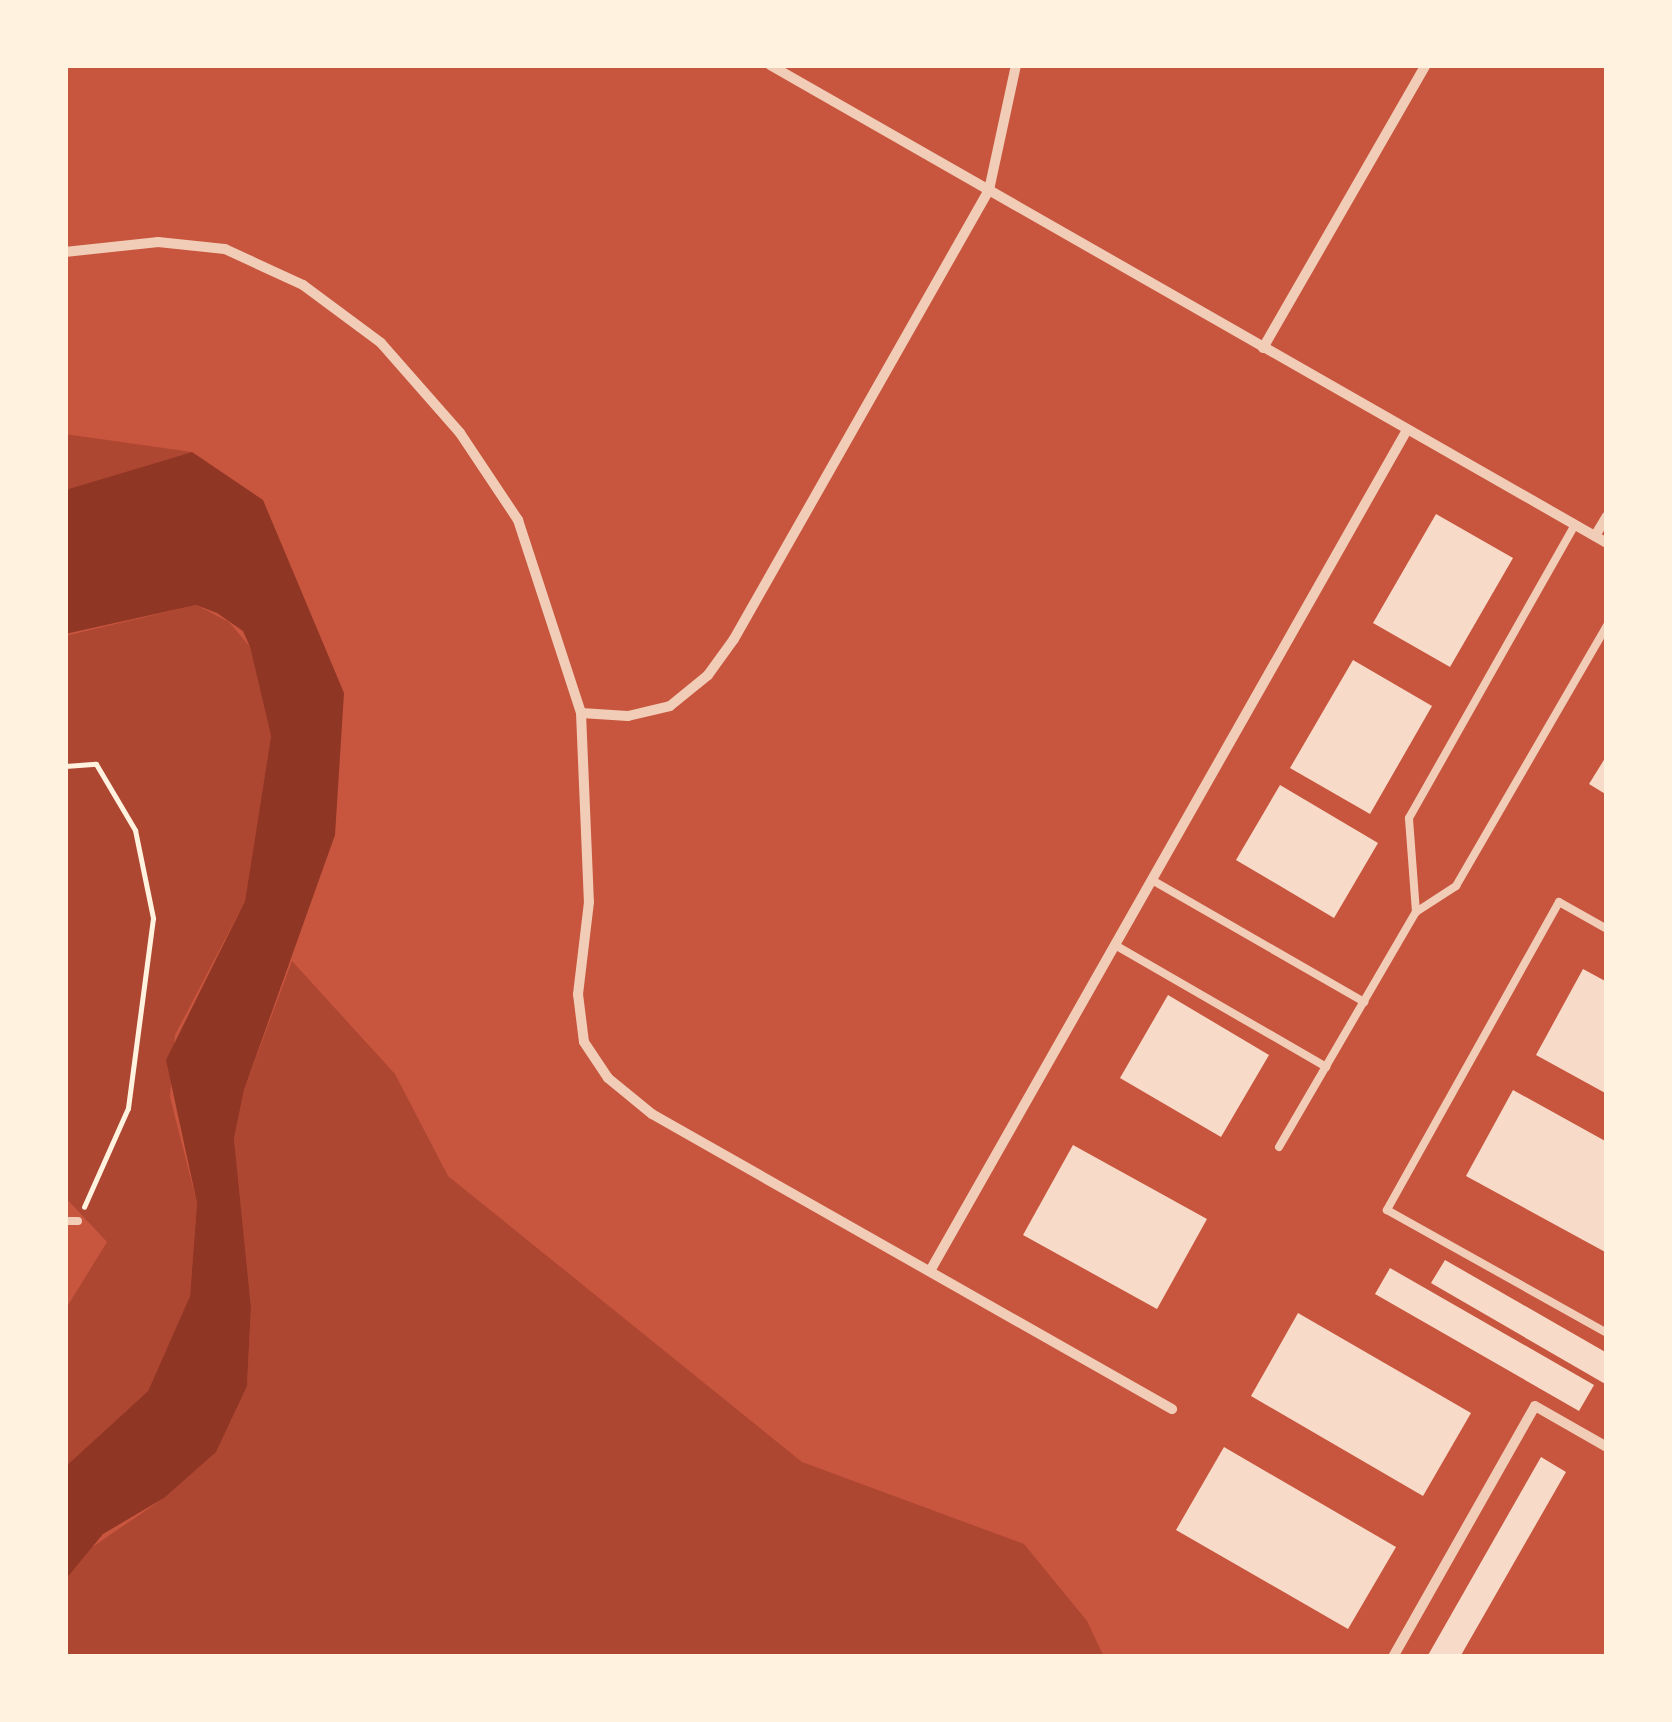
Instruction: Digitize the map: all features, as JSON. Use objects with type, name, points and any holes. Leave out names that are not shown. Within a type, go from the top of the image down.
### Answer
[{"type":"street","points":[[770,65],[1607,543]]},
{"type":"street","points":[[581,713],[628,716],[670,706],[708,676],[989,190],[1016,65]]},
{"type":"street","points":[[1264,348],[1426,65]]},
{"type":"street","points":[[65,252],[158,242],[225,249],[303,285],[382,343],[460,433],[518,520],[581,713],[590,902],[578,994],[592,1054],[608,1078],[652,1114],[1172,1409]]},
{"type":"street","points":[[930,1271],[1408,430]]},
{"type":"street","points":[[1595,536],[1607,516]]},
{"type":"street","points":[[1393,1657],[1535,1406],[1607,1447]]},
{"type":"lane","points":[[1416,912],[1409,818],[1575,525]]},
{"type":"lane","points":[[1279,1146],[1416,912],[1456,886],[1607,625]]},
{"type":"lane","points":[[1152,880],[1364,1002]]},
{"type":"lane","points":[[1607,929],[1559,902],[1387,1210],[1607,1333]]},
{"type":"lane","points":[[1115,945],[1326,1067]]},
{"type":"lane","points":[[65,1221],[78,1221]]},
{"type":"path","points":[[65,766],[96,764],[135,830],[154,918],[128,1108],[78,1221]]},
{"type":"shaded area","points":[[65,434],[192,452],[65,490]]},
{"type":"shaded area","points":[[192,452],[263,500],[344,693],[335,835],[244,1090],[234,1139],[251,1307],[247,1386],[216,1452],[164,1498],[103,1534],[65,1580],[65,1467],[148,1391],[190,1296],[197,1203],[166,1060],[245,901],[271,736],[243,631],[217,613],[196,605],[65,634],[65,490]]},
{"type":"shaded area","points":[[196,605],[229,622],[250,647],[271,736],[245,901],[175,1035],[170,1097],[197,1203],[190,1296],[148,1391],[65,1467],[65,1310],[107,1242],[65,1197],[65,636]]},
{"type":"shaded area","points":[[292,961],[395,1074],[448,1176],[802,1462],[1024,1544],[1087,1621],[1104,1657],[65,1657],[65,1580],[85,1552],[164,1498],[247,1386],[251,1307],[234,1140],[244,1090]]},
{"type":"building","points":[[1436,514],[1513,558],[1450,667],[1373,623]]},
{"type":"building","points":[[1353,660],[1432,706],[1370,814],[1290,768]]},
{"type":"building","points":[[1607,755],[1607,795],[1589,784]]},
{"type":"building","points":[[1280,785],[1378,843],[1334,918],[1236,860]]},
{"type":"building","points":[[1583,969],[1607,982],[1607,1094],[1536,1055]]},
{"type":"building","points":[[1168,995],[1269,1055],[1221,1137],[1120,1078]]},
{"type":"building","points":[[1513,1090],[1607,1142],[1607,1253],[1466,1176]]},
{"type":"building","points":[[1073,1145],[1207,1219],[1157,1309],[1023,1235]]},
{"type":"building","points":[[1445,1260],[1607,1353],[1607,1385],[1431,1283]]},
{"type":"building","points":[[1390,1268],[1594,1385],[1579,1411],[1375,1294]]},
{"type":"building","points":[[1298,1313],[1471,1413],[1423,1496],[1251,1396]]},
{"type":"building","points":[[1224,1447],[1396,1547],[1348,1629],[1176,1530]]},
{"type":"building","points":[[1541,1457],[1566,1472],[1460,1657],[1427,1657]]}]
